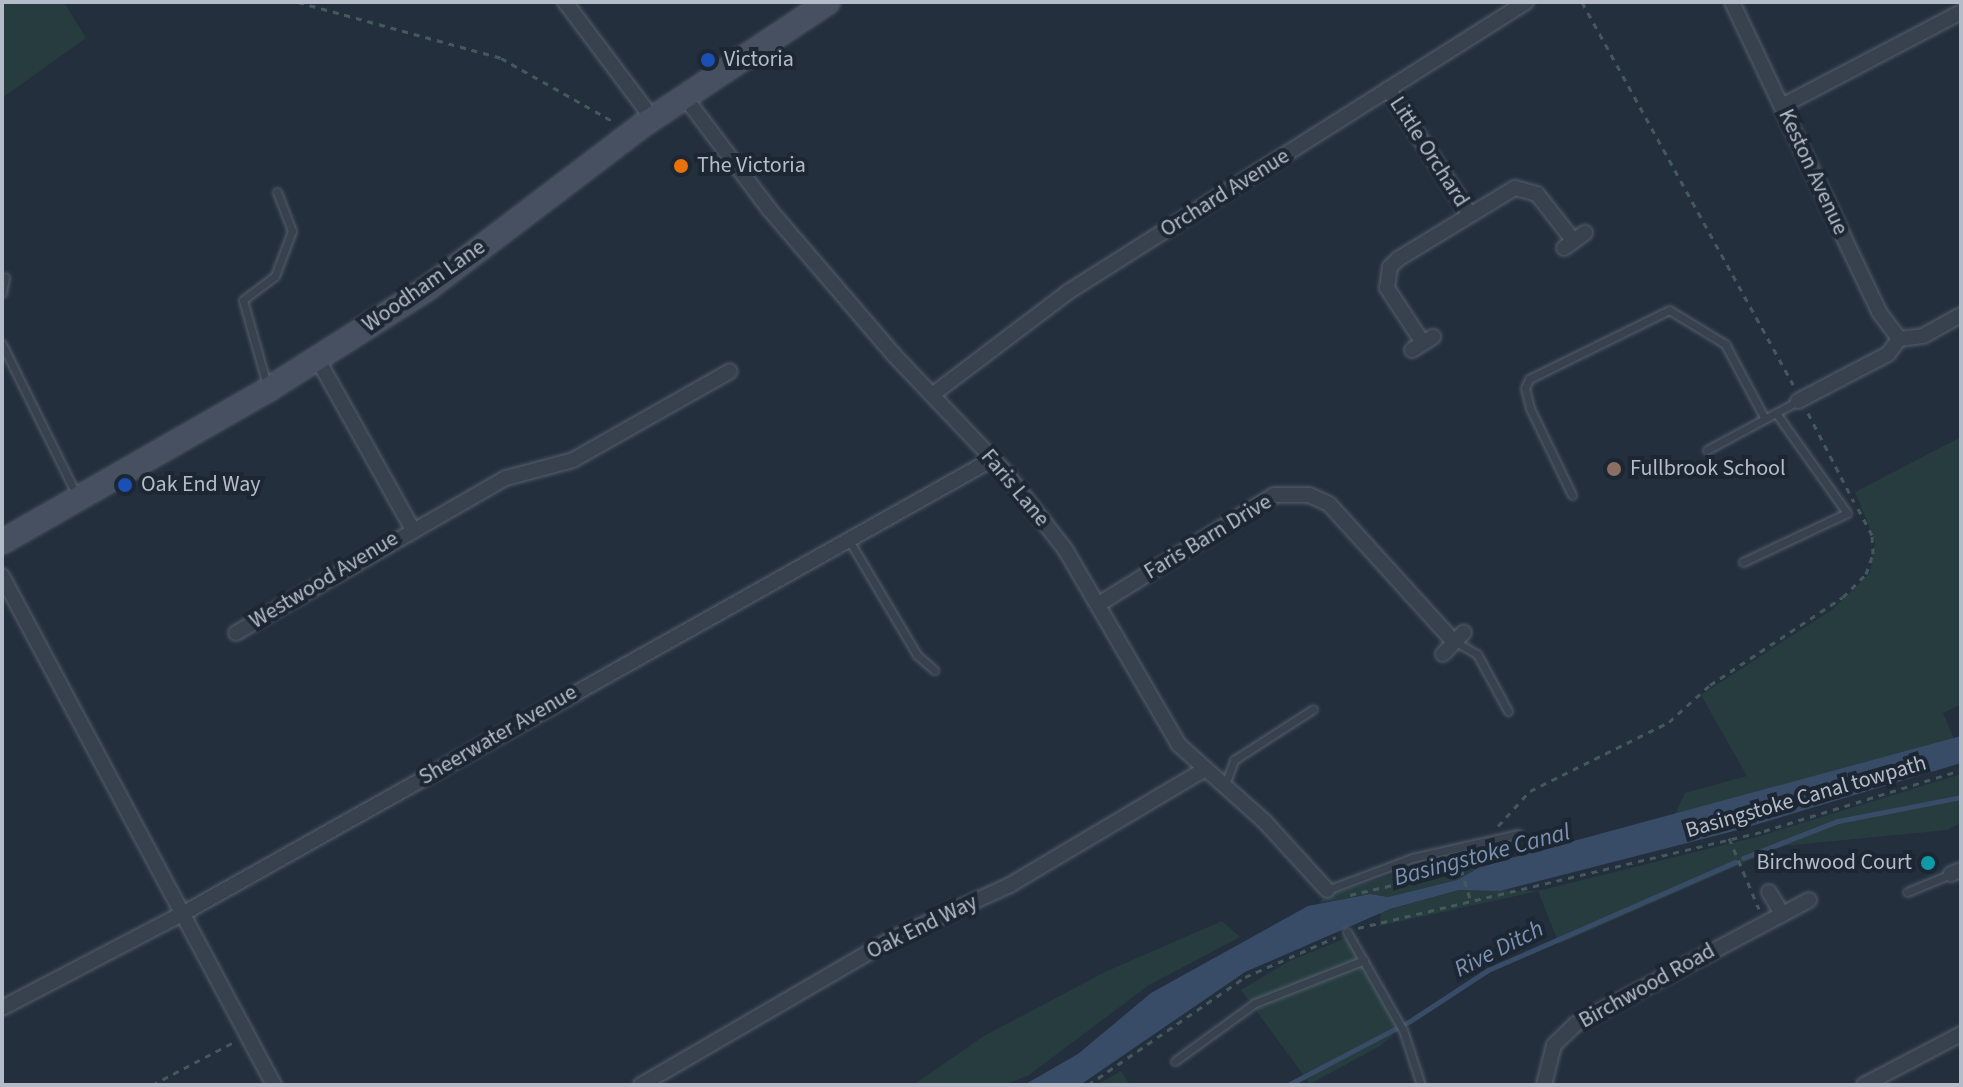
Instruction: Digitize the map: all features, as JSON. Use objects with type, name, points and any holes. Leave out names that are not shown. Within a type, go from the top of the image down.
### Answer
[{"type":"main road","name":"Woodham Lane","points":[[2,542],[269,389],[428,288],[652,118],[828,2]]},
{"type":"street","points":[[565,2],[652,118]]},
{"type":"street","name":"Orchard Avenue","points":[[932,395],[1068,292],[1526,2]]},
{"type":"street","name":"Keston Avenue","points":[[1732,2],[1879,312],[1899,339]]},
{"type":"street","points":[[1782,106],[1961,12]]},
{"type":"street","name":"Little Orchard","points":[[1388,89],[1470,215]]},
{"type":"street","name":"Faris Lane","points":[[684,96],[769,209],[932,395],[993,459],[1065,549],[1179,745],[1265,822],[1327,890]]},
{"type":"street","name":"Little Orchard","points":[[1422,343],[1387,288],[1390,267],[1515,188],[1537,194],[1574,240]]},
{"type":"street","points":[[1802,405],[1888,354],[1899,339],[1923,336],[1961,315]]},
{"type":"street","name":"Westwood Avenue","points":[[317,358],[412,528]]},
{"type":"street","name":"Westwood Avenue","points":[[236,633],[412,528],[506,478],[573,460],[730,371]]},
{"type":"street","name":"Sheerwater Avenue","points":[[2,1008],[184,913],[690,626],[850,542],[993,459]]},
{"type":"street","name":"Faris Barn Drive","points":[[1099,604],[1274,495],[1309,495],[1329,504],[1459,637]]},
{"type":"street","points":[[2,576],[274,1085]]},
{"type":"street","points":[[1443,654],[1459,637]]},
{"type":"street","name":"Oak End Way","points":[[641,1085],[894,938],[1010,885],[1204,770]]},
{"type":"street","points":[[1769,892],[1782,914]]},
{"type":"street","name":"Birchwood Road","points":[[1544,1085],[1554,1045],[1576,1024],[1809,900]]},
{"type":"street","points":[[1864,1085],[1961,1034]]},
{"type":"lane","points":[[269,389],[243,300],[275,276],[292,231],[277,192]]},
{"type":"lane","points":[[2,293],[5,277]]},
{"type":"lane","points":[[1572,495],[1530,408],[1525,388],[1529,379],[1669,310],[1725,344],[1765,419]]},
{"type":"lane","points":[[2,344],[77,497]]},
{"type":"lane","points":[[1707,450],[1776,413],[1802,405]]},
{"type":"lane","points":[[1743,562],[1847,513],[1776,413]]},
{"type":"lane","points":[[850,542],[917,655],[934,670]]},
{"type":"lane","points":[[1459,637],[1477,654],[1508,711]]},
{"type":"lane","points":[[1224,788],[1234,760],[1313,709]]},
{"type":"lane","points":[[1327,890],[1412,858],[1518,834]]},
{"type":"lane","points":[[1907,892],[1956,872]]},
{"type":"lane","points":[[1347,932],[1403,1030],[1421,1085]]},
{"type":"lane","points":[[1175,1061],[1255,1003],[1364,960]]},
{"type":"path","points":[[298,2],[501,58],[610,120]]},
{"type":"path","points":[[1582,2],[1793,385]]},
{"type":"path","points":[[1327,890],[1332,897],[1385,891],[1462,872],[1502,818],[1530,791],[1669,722],[1710,685],[1831,607],[1866,574],[1873,554],[1872,535],[1802,405]]},
{"type":"path","name":"Basingstoke Canal towpath","points":[[1088,1085],[1245,977],[1347,932],[1470,899],[1729,838],[1961,770]]},
{"type":"path","points":[[1729,838],[1765,923]]},
{"type":"path","points":[[1462,872],[1470,899]]},
{"type":"path","points":[[152,1085],[249,1035]]},
{"type":"green space","points":[[2,2],[64,2],[86,38],[2,98]]},
{"type":"green space","points":[[1961,437],[1961,704],[1943,713],[1954,739],[1674,816],[1685,793],[1747,776],[1701,695],[1833,609],[1870,573],[1875,541],[1855,492]]},
{"type":"green space","points":[[1961,774],[1961,823],[1947,830],[1783,846],[1559,944],[1538,891],[1760,836]]},
{"type":"green space","points":[[1480,857],[1482,866],[1457,880],[1388,897],[1370,894],[1320,903],[1323,896],[1403,872]]},
{"type":"green space","points":[[1459,890],[1538,891],[1379,926],[1381,912]]},
{"type":"green space","points":[[1222,921],[1240,937],[1149,985],[1029,1075],[1004,1085],[913,1085],[984,1036],[1107,971]]},
{"type":"green space","points":[[1346,938],[1399,1030],[1380,1046],[1310,1084],[1241,990],[1289,961]]},
{"type":"green space","points":[[1121,1071],[1130,1085],[1097,1085]]},
{"type":"water","points":[[1961,736],[1961,763],[1738,830],[1500,891],[1459,890],[1390,909],[1245,972],[1080,1085],[1024,1085],[1078,1054],[1151,993],[1308,906],[1370,894],[1388,897],[1457,880],[1482,866]]},
{"type":"waterway","name":"Rive Ditch","points":[[1743,858],[1838,821],[1961,797]]},
{"type":"waterway","name":"Rive Ditch","points":[[1288,1085],[1410,1021],[1488,970],[1735,862]]},
{"type":"place","name":"Victoria","points":[[708,60]]},
{"type":"place","name":"The Victoria","points":[[681,166]]},
{"type":"place","name":"Fullbrook School","points":[[1614,469]]},
{"type":"place","name":"Oak End Way","points":[[125,485]]},
{"type":"place","name":"Birchwood Court","points":[[1928,863]]},
{"type":"water label","name":"Basingstoke Canal","points":[[1482,855]]}]
